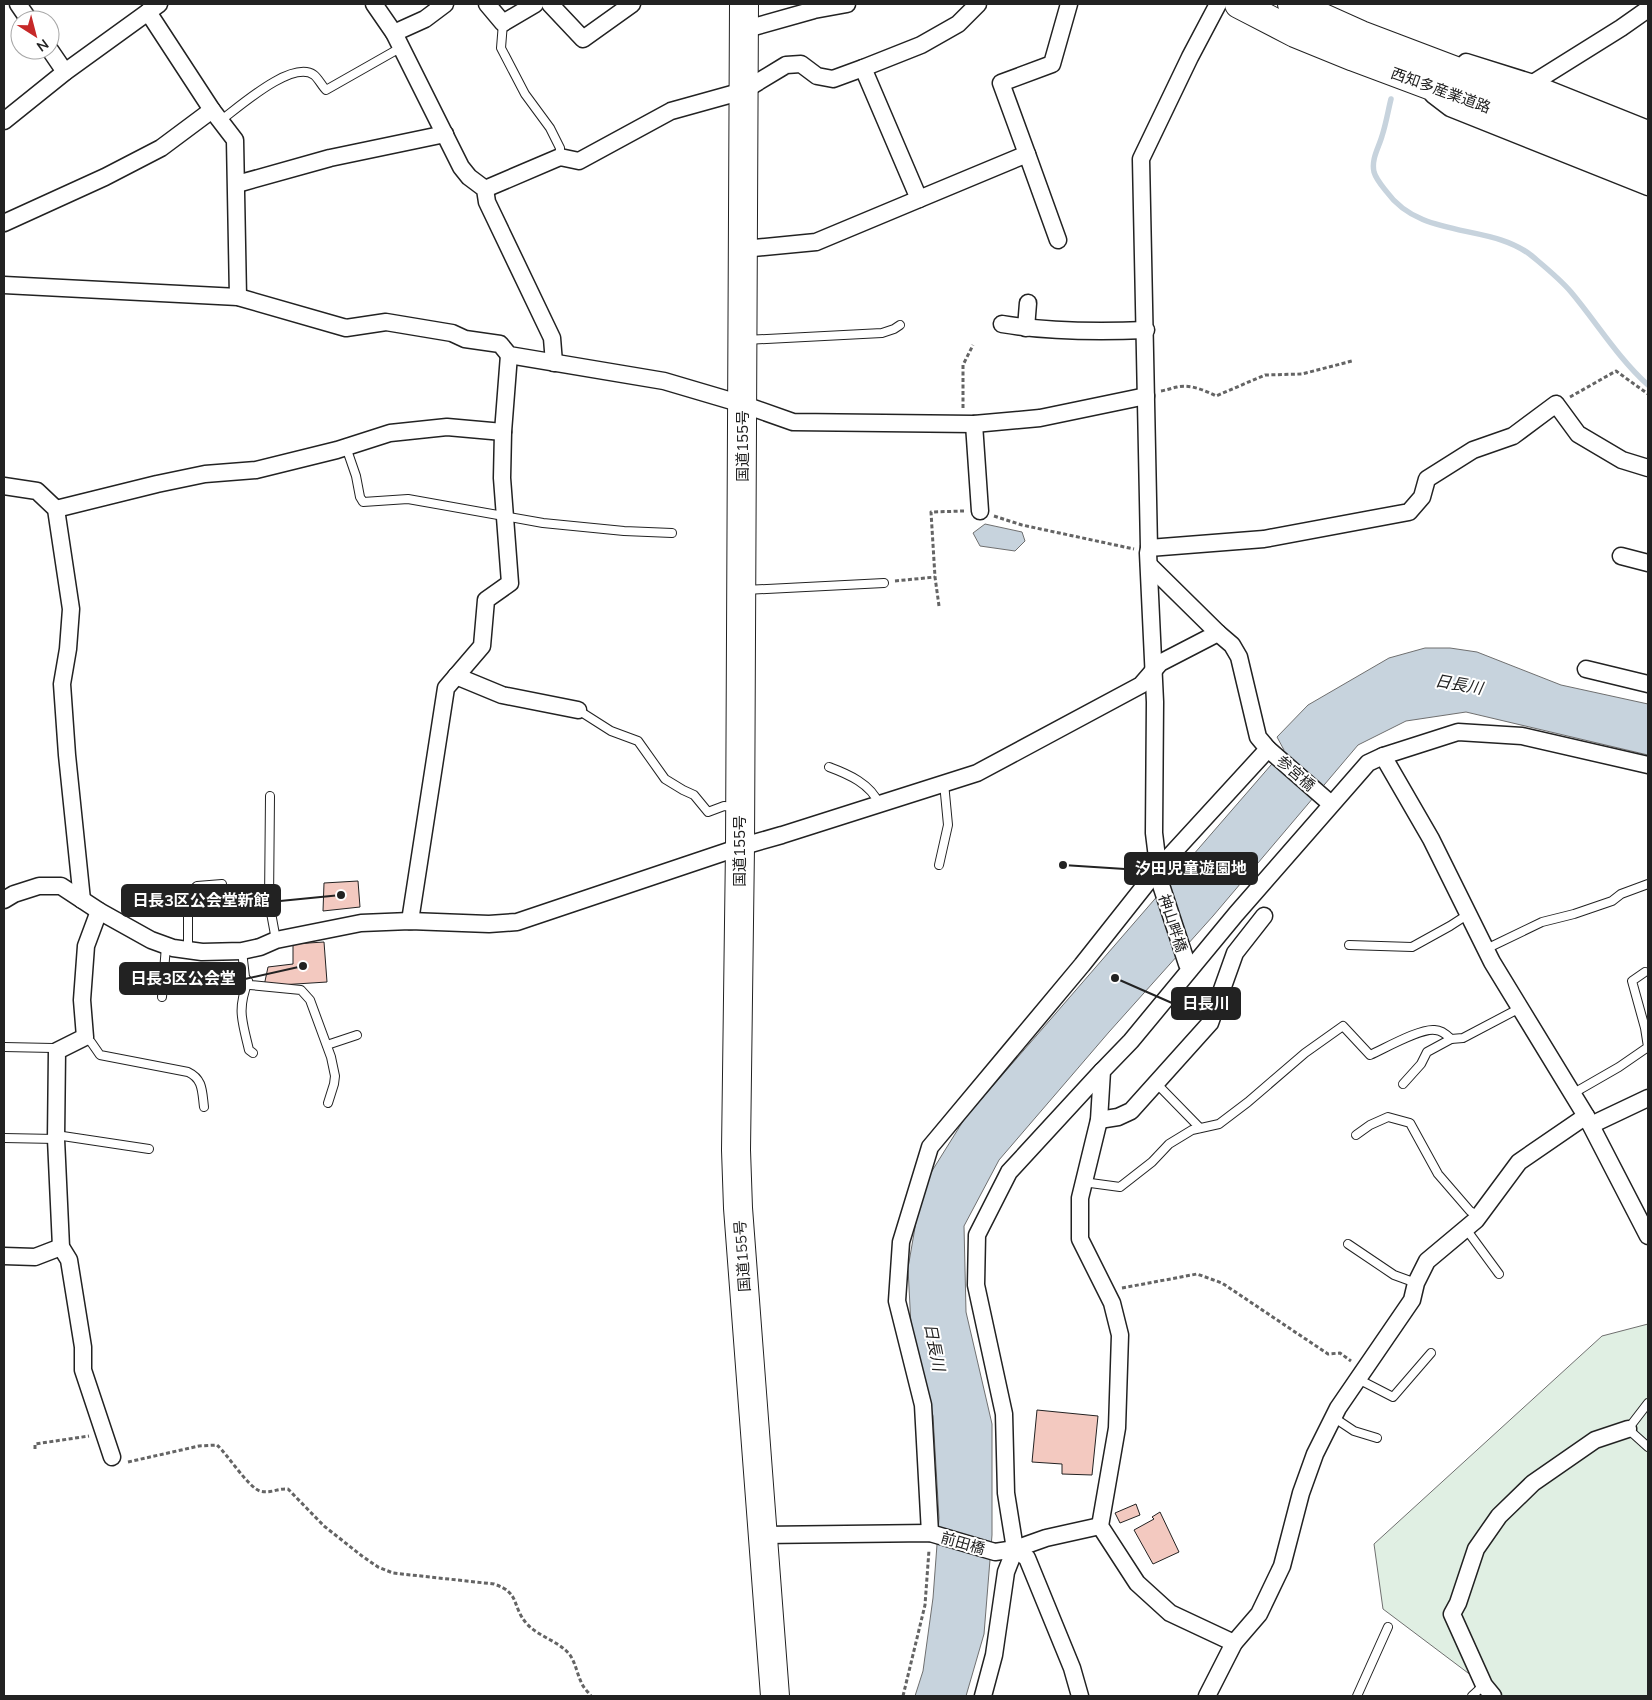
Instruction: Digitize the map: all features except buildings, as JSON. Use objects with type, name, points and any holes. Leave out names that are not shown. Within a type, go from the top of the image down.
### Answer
[{"type":"highway","name":"西知多産業道路","points":[[1238,4],[1295,33],[1430,73],[1648,167]]},
{"type":"highway","name":"西知多産業道路","points":[[1292,4],[1361,35],[1430,73]]},
{"type":"highway","name":"国道155号","points":[[744,17],[740,847],[736,1150],[738,1208],[775,1696]]},
{"type":"highway","name":"西知多産業道路","points":[[1472,90],[1648,144]]},
{"type":"street","points":[[374,4],[397,41],[461,167],[469,177],[485,188],[487,202],[552,338],[554,363]]},
{"type":"street","points":[[397,41],[445,4]]},
{"type":"street","points":[[487,4],[503,23],[535,4]]},
{"type":"street","points":[[550,4],[583,39],[632,4]]},
{"type":"street","points":[[744,17],[814,10],[848,4]]},
{"type":"street","points":[[485,188],[560,157],[579,161],[671,111],[743,91],[786,65],[801,64],[817,76],[834,79],[921,45],[958,24],[978,4]]},
{"type":"street","points":[[1058,240],[1001,82],[1052,64],[1069,4]]},
{"type":"street","name":"神山畔橋","points":[[1188,967],[1159,876],[1154,833],[1155,702],[1152,672],[1148,555],[1146,330],[1141,159],[1218,4]]},
{"type":"street","points":[[4,121],[66,72],[154,8],[216,115],[235,140],[238,297]]},
{"type":"street","points":[[1533,83],[1648,9]]},
{"type":"street","points":[[1648,129],[1533,83],[1460,59],[1430,73],[1434,97],[1450,108],[1648,187]]},
{"type":"street","points":[[57,60],[66,72]]},
{"type":"street","points":[[863,68],[919,199]]},
{"type":"street","points":[[4,223],[105,177],[161,148],[216,115]]},
{"type":"street","points":[[237,184],[330,158],[445,134]]},
{"type":"street","points":[[742,249],[816,242],[1027,154]]},
{"type":"street","points":[[4,285],[238,297],[346,328],[386,322],[452,333],[465,339],[500,344],[510,355],[664,381],[742,404],[793,422],[968,424],[1040,418],[1146,394]]},
{"type":"street","points":[[1026,328],[1028,303]]},
{"type":"street","points":[[1002,324],[1026,328],[1088,332],[1146,330]]},
{"type":"street","points":[[410,922],[446,688],[482,646],[486,600],[510,582],[502,478],[503,432],[510,355]]},
{"type":"street","points":[[1148,555],[1264,539],[1408,512],[1422,497],[1427,479],[1473,450],[1513,436],[1556,404],[1578,434],[1622,460],[1648,468]]},
{"type":"street","points":[[968,424],[980,511]]},
{"type":"street","points":[[56,509],[205,474],[256,470],[346,447],[390,433],[447,427],[503,432]]},
{"type":"street","points":[[4,486],[37,491],[56,509],[71,609],[68,649],[62,684],[67,755],[82,900]]},
{"type":"street","name":"参宮橋","points":[[1148,555],[1240,657],[1258,737],[1268,749],[1328,801]]},
{"type":"street","points":[[1621,556],[1648,563]]},
{"type":"street","points":[[4,900],[14,894],[39,886],[61,886],[151,940],[166,946],[202,952],[242,951],[260,947],[276,940],[361,923],[489,924],[517,922],[740,847],[977,773],[1141,685],[1160,663],[1218,633]]},
{"type":"street","points":[[1586,669],[1648,684]]},
{"type":"street","points":[[456,676],[502,695],[578,710]]},
{"type":"street","points":[[983,1696],[994,1654],[1006,1572],[1015,1549],[1006,1493],[1004,1414],[976,1285],[978,1235],[1009,1172],[1131,1041],[1188,967],[1328,801],[1368,763],[1383,756],[1458,732],[1522,736],[1648,766]]},
{"type":"street","points":[[930,1533],[923,1405],[897,1300],[900,1242],[930,1147],[1075,972],[1268,749]]},
{"type":"street","points":[[1383,756],[1431,839],[1486,949],[1588,1121],[1648,1236]]},
{"type":"street","points":[[99,910],[86,946],[82,1000],[85,1037],[58,1051],[56,1137],[61,1247],[69,1260],[83,1347],[83,1370],[112,1457]]},
{"type":"street","points":[[1100,1120],[1118,1117],[1131,1111],[1210,1023],[1235,953],[1264,916]]},
{"type":"street","points":[[1102,1071],[1100,1120],[1080,1198],[1080,1239],[1109,1298],[1120,1335],[1118,1428],[1100,1526],[1137,1583],[1170,1613],[1234,1643]]},
{"type":"street","points":[[1207,1696],[1234,1643],[1259,1614],[1282,1566],[1300,1493],[1315,1454],[1333,1417],[1412,1300],[1416,1283],[1427,1261],[1479,1216],[1520,1162],[1588,1121],[1648,1098]]},
{"type":"street","points":[[4,1256],[35,1257],[61,1247]]},
{"type":"street","points":[[1483,1693],[1452,1614],[1458,1603],[1476,1549],[1499,1516],[1534,1483],[1595,1440],[1628,1428]]},
{"type":"street","points":[[1015,1549],[1046,1538],[1100,1526]]},
{"type":"street","name":"前田橋","points":[[762,1535],[930,1533],[995,1552],[1015,1549]]},
{"type":"street","points":[[1015,1549],[1027,1558],[1072,1668],[1080,1696]]},
{"type":"lane","points":[[503,23],[501,48],[525,94],[550,128],[560,148],[560,157]]},
{"type":"lane","points":[[216,115],[291,73],[304,72],[314,75],[326,90],[397,41]]},
{"type":"lane","points":[[742,340],[754,341],[882,333],[900,325]]},
{"type":"lane","points":[[346,447],[363,502],[408,499],[543,523],[624,531],[672,533]]},
{"type":"lane","points":[[741,591],[884,583]]},
{"type":"lane","points":[[578,710],[611,732],[638,741],[665,779],[694,795],[708,812],[724,806],[740,807]]},
{"type":"lane","points":[[830,767],[860,782],[876,797],[879,804]]},
{"type":"lane","points":[[939,865],[948,825],[944,783]]},
{"type":"lane","points":[[270,796],[269,902],[276,940]]},
{"type":"lane","points":[[188,950],[188,894],[196,886],[222,884]]},
{"type":"lane","points":[[1486,949],[1542,922],[1574,914],[1612,901],[1621,894],[1648,884]]},
{"type":"lane","points":[[1349,945],[1412,947],[1468,915]]},
{"type":"lane","points":[[162,997],[166,946]]},
{"type":"lane","points":[[242,951],[245,977],[250,985],[301,990],[310,1000],[331,1057],[335,1076],[328,1103]]},
{"type":"lane","points":[[1572,1094],[1619,1067],[1648,1047],[1645,1028],[1632,981],[1644,972]]},
{"type":"lane","points":[[248,981],[242,997],[241,1017],[249,1050],[253,1053]]},
{"type":"lane","points":[[1403,1084],[1421,1064],[1427,1052],[1451,1039],[1463,1038],[1520,1008]]},
{"type":"lane","points":[[1083,1182],[1120,1188],[1152,1162],[1169,1144],[1192,1130],[1219,1124],[1305,1053],[1343,1026],[1370,1056],[1408,1036],[1434,1029],[1444,1033],[1451,1039]]},
{"type":"lane","points":[[327,1045],[357,1035]]},
{"type":"lane","points":[[85,1037],[100,1055],[188,1072],[197,1076],[201,1085],[204,1107]]},
{"type":"lane","points":[[4,1047],[53,1048],[58,1051]]},
{"type":"lane","points":[[1156,1083],[1200,1128]]},
{"type":"lane","points":[[1356,1136],[1370,1125],[1388,1118],[1410,1123],[1438,1174],[1470,1212],[1479,1216]]},
{"type":"lane","points":[[4,1138],[56,1137],[149,1149]]},
{"type":"lane","points":[[1466,1229],[1499,1274]]},
{"type":"lane","points":[[1348,1244],[1394,1275],[1416,1283]]},
{"type":"lane","points":[[1361,1374],[1393,1397],[1431,1353]]},
{"type":"lane","points":[[1648,1404],[1628,1428],[1648,1447]]},
{"type":"lane","points":[[1333,1417],[1354,1431],[1377,1438]]},
{"type":"lane","points":[[1357,1696],[1388,1628]]},
{"type":"path","points":[[968,424],[963,365],[973,345]]},
{"type":"path","points":[[1146,394],[1186,386],[1203,390],[1216,396],[1264,375],[1302,374],[1352,361]]},
{"type":"path","points":[[1556,404],[1616,371],[1648,394]]},
{"type":"path","points":[[939,606],[935,577],[931,512],[980,511],[1022,525],[1118,544],[1148,555]]},
{"type":"path","points":[[884,583],[935,577]]},
{"type":"path","points":[[1109,1298],[1121,1288],[1197,1274],[1222,1283],[1328,1354],[1340,1353],[1361,1374]]},
{"type":"path","points":[[35,1449],[35,1444],[104,1434]]},
{"type":"path","points":[[112,1457],[121,1463],[126,1463],[199,1446],[217,1445],[251,1486],[260,1491],[288,1489],[324,1526],[378,1567],[393,1573],[494,1584],[506,1588],[513,1596],[517,1608],[526,1622],[536,1632],[569,1654],[575,1663],[582,1684],[591,1696]]},
{"type":"path","points":[[903,1696],[924,1605],[930,1533]]},
{"type":"green space","points":[[1648,1324],[1648,1696],[1493,1696],[1484,1685],[1383,1609],[1374,1544],[1602,1336]]},
{"type":"water","points":[[985,524],[1022,532],[1025,541],[1015,551],[980,546],[973,533]]},
{"type":"water","points":[[1425,648],[1450,648],[1477,652],[1561,685],[1648,704],[1648,755],[1466,712],[1406,721],[1358,745],[1213,916],[1109,1032],[999,1160],[964,1226],[966,1312],[992,1424],[992,1535],[984,1634],[966,1696],[915,1696],[923,1671],[933,1598],[939,1518],[933,1416],[911,1326],[908,1268],[922,1187],[965,1118],[1284,750],[1277,737],[1308,705],[1389,658]]},
{"type":"waterway","points":[[1391,99],[1373,167],[1375,175],[1386,191],[1401,207],[1418,217],[1437,225],[1515,245],[1532,256],[1567,287],[1617,352],[1648,385]]},
{"type":"place","name":"汐田児童遊園地","points":[[1063,865]]},
{"type":"place","name":"日長3区公会堂新館","points":[[341,895]]},
{"type":"place","name":"日長3区公会堂","points":[[303,966]]},
{"type":"place","name":"日長川","points":[[1115,978]]}]
